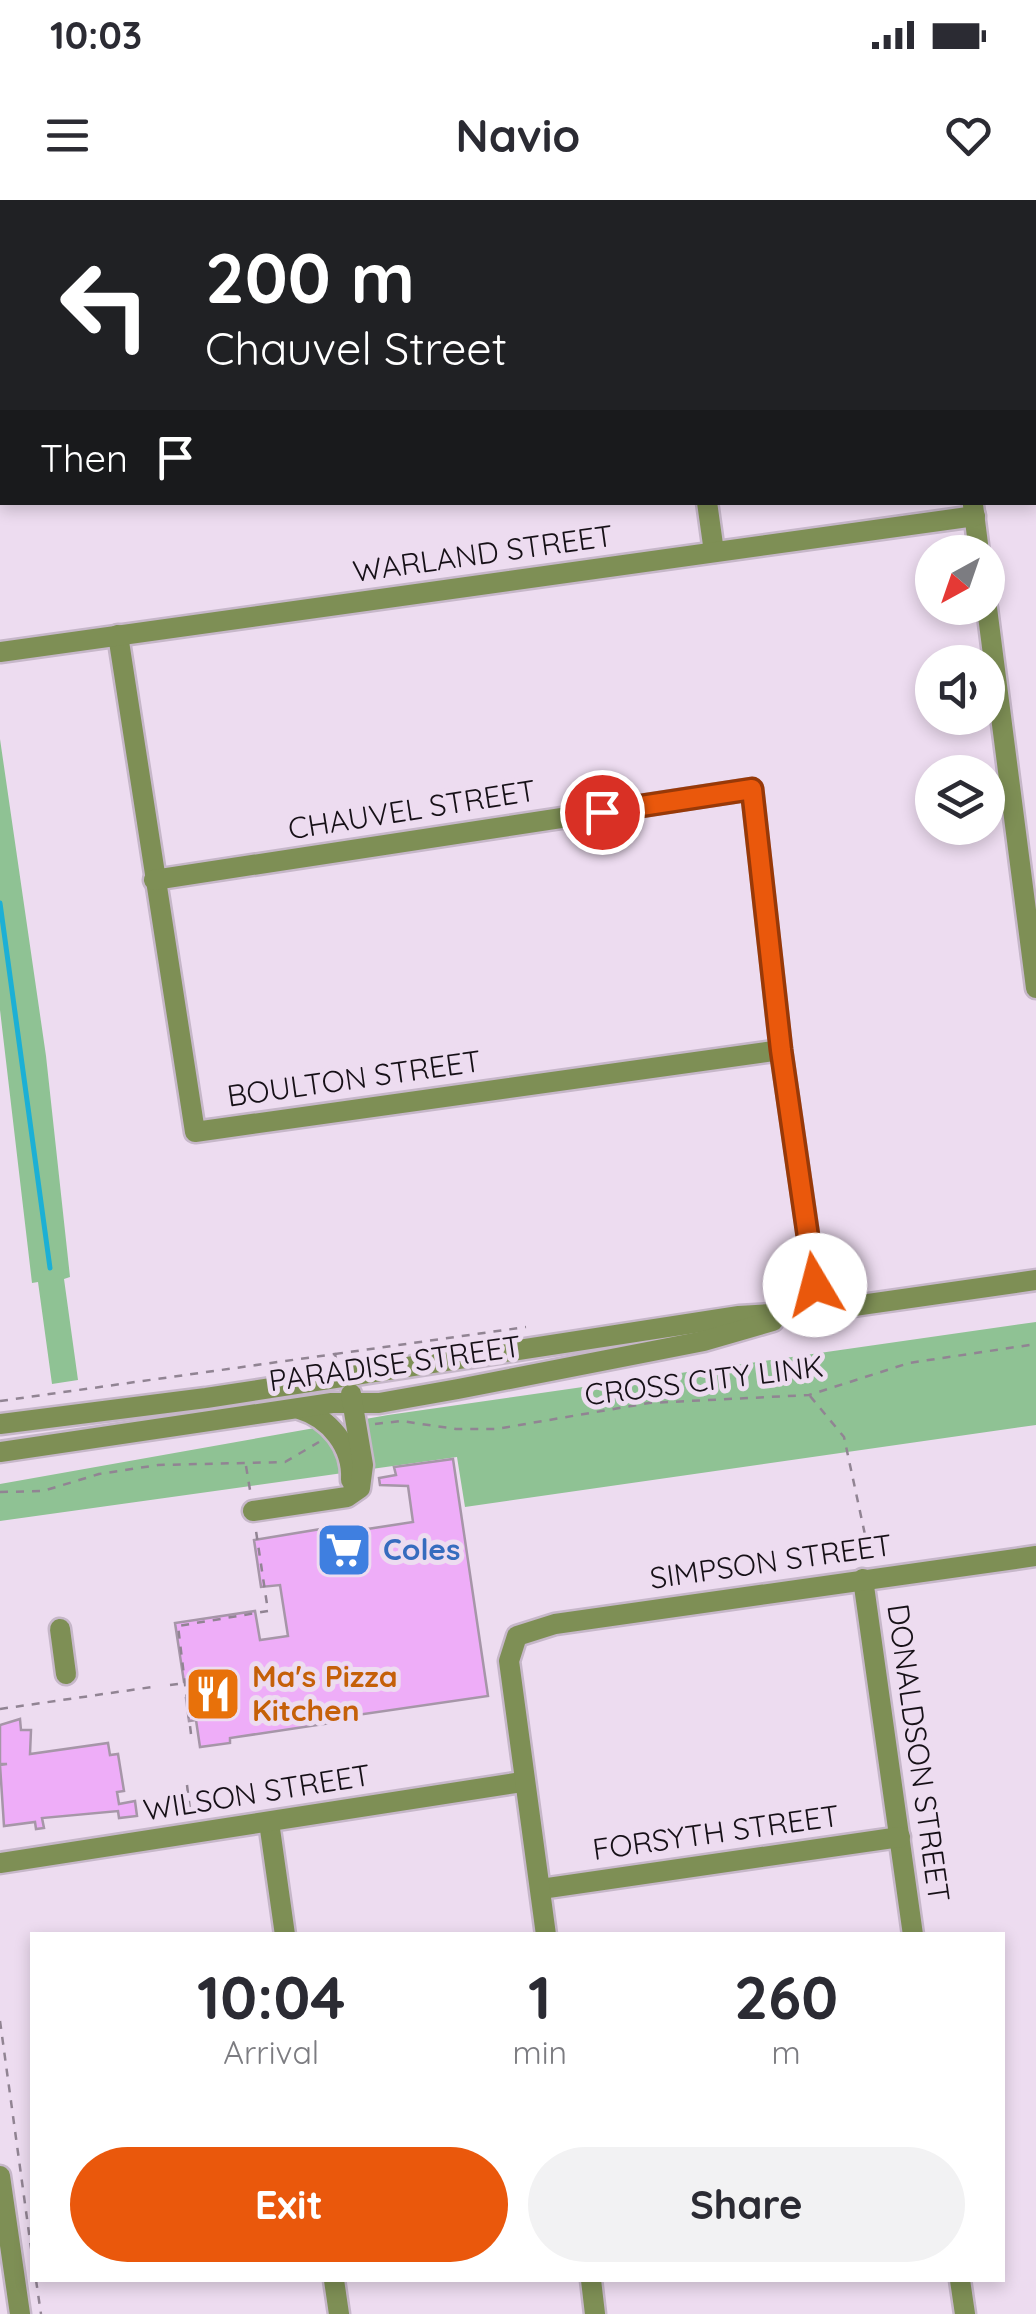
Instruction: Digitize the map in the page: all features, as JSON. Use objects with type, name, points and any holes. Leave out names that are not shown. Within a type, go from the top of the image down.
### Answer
[{"type":"street","points":[[707,505],[714,552]]},
{"type":"street","points":[[974,509],[978,535]]},
{"type":"street","name":"WARLAND STREET","points":[[0,652],[714,552],[974,509]]},
{"type":"street","points":[[988,625],[1036,988]]},
{"type":"street","name":"BOULTON STREET","points":[[118,636],[195,1132],[781,1050]]},
{"type":"street","name":"CHAUVEL STREET","points":[[154,880],[752,789],[781,1050],[819,1311]]},
{"type":"street","name":"PARADISE STREET","points":[[0,1424],[342,1369],[739,1316],[819,1311],[1036,1280]]},
{"type":"street","name":"PARADISE STREET","points":[[0,1452],[297,1408],[379,1403],[595,1364],[744,1332],[794,1314]]},
{"type":"street","points":[[252,1507],[342,1498],[355,1493],[364,1474],[342,1369]]},
{"type":"street","points":[[297,1408],[322,1418],[348,1454],[350,1483],[342,1498]]},
{"type":"street","name":"SIMPSON STREET","points":[[522,1782],[509,1661],[517,1636],[555,1624],[1036,1556]]},
{"type":"street","name":"DONALDSON STREET","points":[[863,1580],[913,1932]]},
{"type":"street","points":[[60,1629],[66,1674]]},
{"type":"street","points":[[522,1782],[546,1932]]},
{"type":"street","name":"WILSON STREET","points":[[0,1863],[522,1782]]},
{"type":"street","points":[[270,1822],[285,1932]]},
{"type":"street","name":"FORSYTH STREET","points":[[540,1889],[900,1837]]},
{"type":"street","points":[[0,2176],[20,2314]]},
{"type":"street","points":[[334,2282],[338,2314]]},
{"type":"street","points":[[591,2282],[595,2314]]},
{"type":"street","points":[[960,2282],[964,2314]]},
{"type":"path","points":[[0,1401],[526,1327]]},
{"type":"path","name":"CROSS CITY LINK","points":[[374,1424],[496,1428],[649,1403],[809,1395],[909,1363],[1036,1344]]},
{"type":"path","points":[[335,1354],[342,1369]]},
{"type":"path","points":[[809,1395],[844,1437],[870,1558],[863,1580]]},
{"type":"path","points":[[0,1492],[43,1491],[99,1474],[158,1464],[285,1462],[329,1436]]},
{"type":"path","points":[[191,1734],[178,1626],[268,1611],[246,1464]]},
{"type":"path","points":[[170,1685],[186,1682]]},
{"type":"path","points":[[0,1710],[152,1687]]},
{"type":"path","points":[[186,1785],[190,1810]]},
{"type":"path","points":[[0,2021],[30,2240]]},
{"type":"path","points":[[36,2282],[41,2314]]},
{"type":"green space","points":[[0,739],[46,1056],[70,1277],[64,1279],[78,1380],[52,1384],[38,1282],[32,1283],[0,1010]]},
{"type":"green space","points":[[1036,1322],[1036,1425],[465,1507],[457,1457],[0,1521],[0,1484],[388,1415]]},
{"type":"building","points":[[453,1459],[488,1696],[343,1717],[344,1721],[230,1738],[230,1743],[200,1747],[196,1720],[189,1721],[186,1698],[214,1694],[212,1679],[184,1682],[175,1623],[255,1611],[260,1640],[288,1636],[280,1585],[261,1587],[254,1540],[327,1528],[328,1535],[413,1522],[408,1486],[380,1485],[379,1478],[396,1475],[394,1467]]},
{"type":"building","points":[[20,1719],[21,1730],[31,1730],[30,1754],[108,1743],[110,1755],[118,1754],[124,1791],[117,1792],[119,1804],[135,1801],[137,1816],[119,1818],[118,1811],[42,1818],[44,1828],[36,1829],[35,1822],[4,1826],[0,1765],[7,1764],[0,1764],[0,1725]]},
{"type":"waterway","points":[[0,903],[50,1268]]},
{"type":"place","name":"Coles","points":[[344,1550]]},
{"type":"place","name":"Ma's Pizza Kitchen","points":[[213,1694]]},
{"type":"route","points":[[602,812],[752,789],[781,1050],[815,1285]]}]
